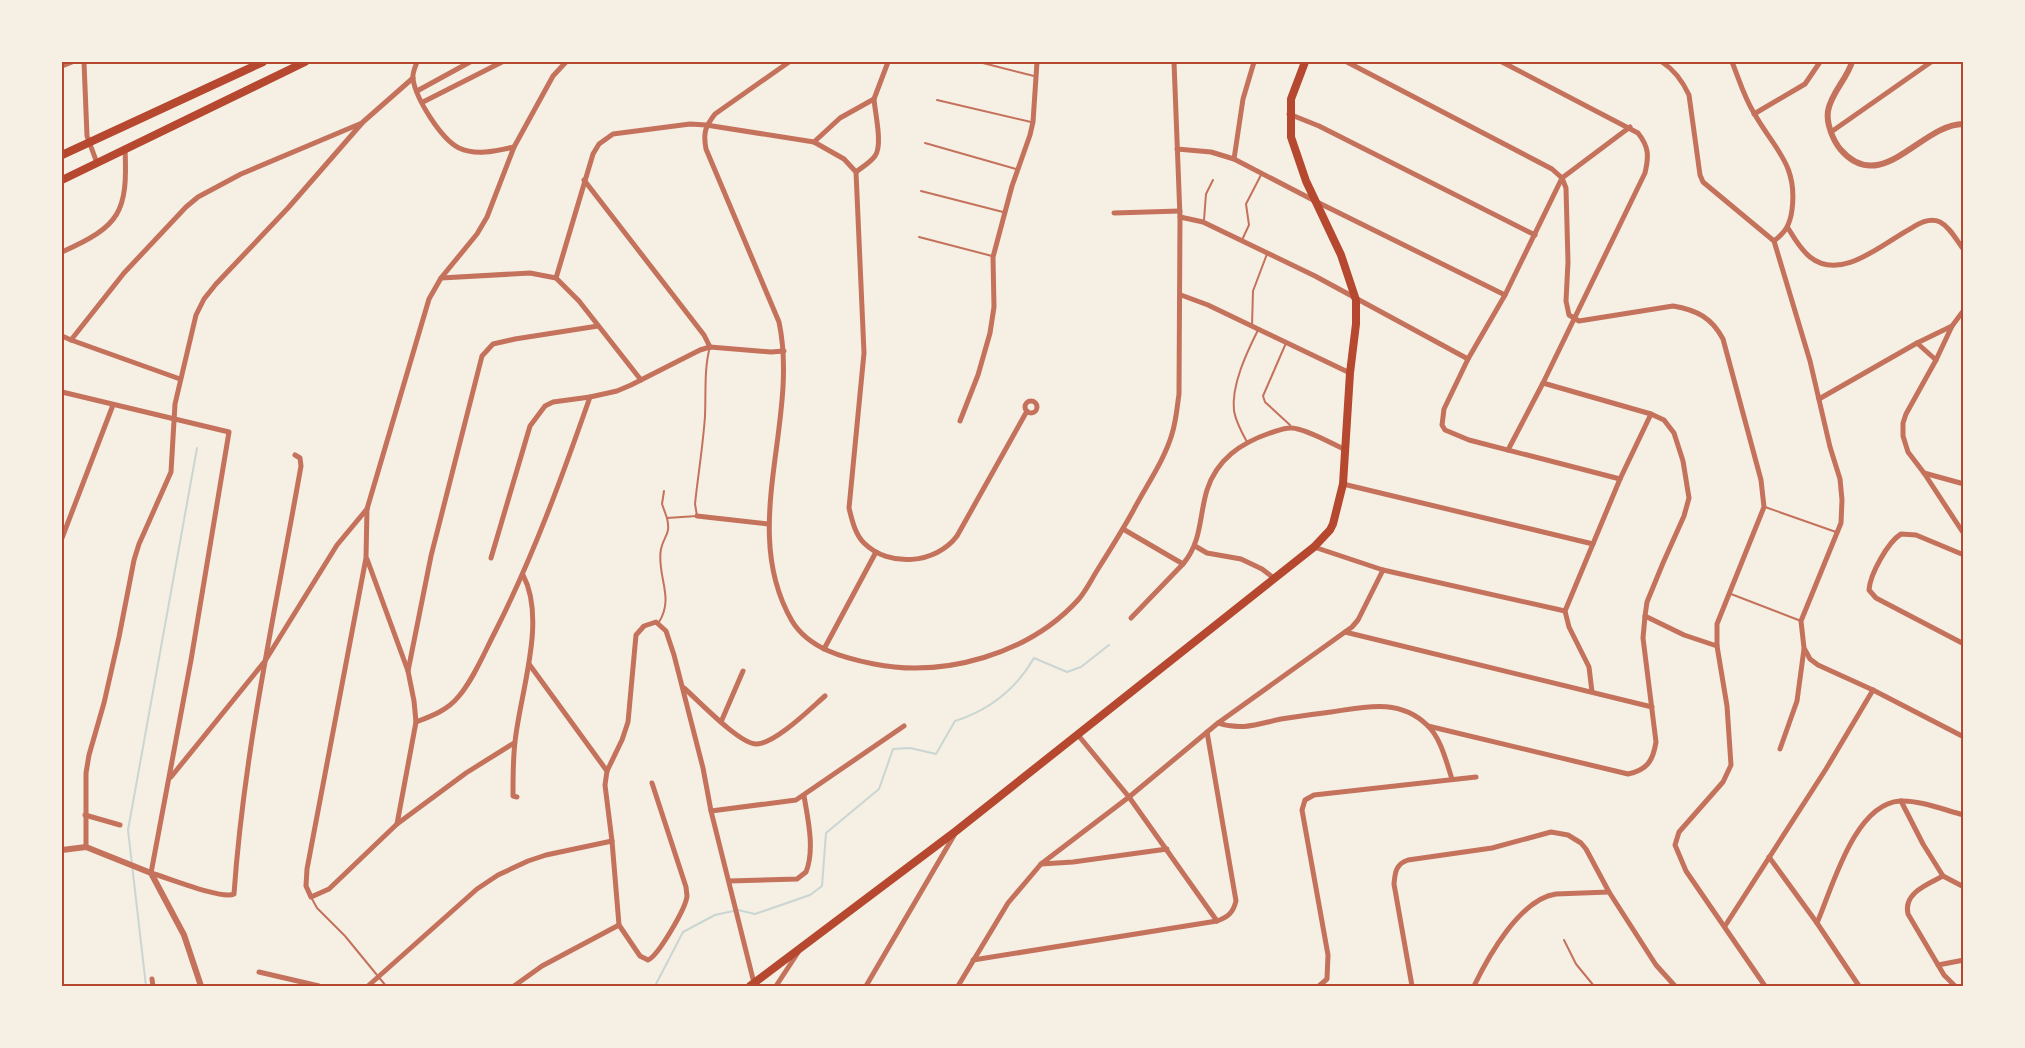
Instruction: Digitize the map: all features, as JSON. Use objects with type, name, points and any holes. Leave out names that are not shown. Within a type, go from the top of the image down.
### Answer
[{"type":"main road","points":[[62,155],[263,62]]},
{"type":"main road","points":[[62,180],[305,62]]},
{"type":"main road","points":[[754,985],[1078,735],[1275,579],[1314,547],[1330,530],[1343,484],[1356,300],[1341,255],[1326,219],[1315,201],[1291,137],[1289,114],[1294,86],[1305,62]]},
{"type":"street","points":[[62,66],[72,62]]},
{"type":"street","points":[[84,62],[89,143],[97,163]]},
{"type":"street","points":[[417,62],[413,78],[417,91],[445,138],[459,148],[481,152],[514,147]]},
{"type":"street","points":[[417,91],[470,62]]},
{"type":"street","points":[[423,102],[502,62]]},
{"type":"street","points":[[514,743],[466,773],[397,824],[329,889],[311,897],[306,886],[307,869],[366,558],[367,509],[420,323],[429,299],[441,278],[477,234],[487,217],[514,147],[553,76],[566,62]]},
{"type":"street","points":[[789,62],[781,64],[722,109],[706,125],[704,138],[706,149],[779,322],[784,351],[784,402],[768,524],[773,576],[787,610],[798,629],[824,649],[853,660],[896,667],[948,665],[974,661],[999,652],[1043,628],[1077,601],[1123,529],[1166,449],[1175,423],[1179,394],[1180,214],[1174,62]]},
{"type":"street","points":[[856,172],[875,156],[878,150],[874,99],[888,62]]},
{"type":"street","points":[[960,421],[978,375],[990,333],[994,307],[993,257],[1004,212],[1033,122],[1037,62]]},
{"type":"street","points":[[1234,159],[1243,99],[1254,62]]},
{"type":"street","points":[[1347,62],[1552,169],[1562,178],[1566,188],[1567,214],[1566,301],[1568,314],[1574,319],[1584,321],[1673,306],[1688,308],[1707,318],[1717,328],[1723,339],[1761,480],[1764,507],[1717,624],[1717,646],[1727,705],[1731,765],[1723,782],[1678,832],[1675,844],[1686,871],[1765,987]]},
{"type":"street","points":[[1502,62],[1638,132],[1648,148],[1649,158],[1645,173],[1508,450]]},
{"type":"street","points":[[1662,62],[1670,67],[1686,87],[1689,95],[1700,175],[1703,182],[1774,241],[1807,349],[1830,447],[1840,479],[1842,500],[1838,533],[1801,621],[1804,648],[1797,701],[1780,749]]},
{"type":"street","points":[[1732,62],[1754,114],[1786,163],[1792,178],[1792,206],[1788,228],[1774,241]]},
{"type":"street","points":[[1754,114],[1805,84],[1820,62]]},
{"type":"street","points":[[1852,62],[1827,114],[1831,132],[1839,148],[1848,157],[1871,165],[1886,163],[1950,125],[1964,124]]},
{"type":"street","points":[[1831,132],[1932,62]]},
{"type":"street","points":[[86,846],[89,755],[107,692],[136,552],[171,472],[174,418],[180,379],[196,315],[204,299],[363,122],[413,78]]},
{"type":"street","points":[[814,142],[840,118],[874,99]]},
{"type":"street","points":[[1289,114],[1319,126],[1535,235]]},
{"type":"street","points":[[71,340],[124,273],[198,197],[241,174],[363,122]]},
{"type":"street","points":[[556,278],[593,154],[599,144],[613,134],[690,124],[814,142],[844,159],[856,172],[864,353],[849,508],[859,536],[876,552],[901,559],[931,556],[952,543],[1027,411]]},
{"type":"street","points":[[1620,479],[1469,440],[1445,430],[1442,425],[1444,409],[1468,360],[1505,295],[1562,178],[1629,128]]},
{"type":"street","points":[[62,252],[96,236],[114,218],[123,200],[126,187],[125,148]]},
{"type":"street","points":[[1177,149],[1211,152],[1234,159],[1505,295]]},
{"type":"street","points":[[584,180],[704,335],[710,348]]},
{"type":"street","points":[[1114,213],[1180,214],[1203,222],[1315,276],[1468,360]]},
{"type":"street","points":[[1788,228],[1808,256],[1815,261],[1832,266],[1843,265],[1858,259],[1921,222],[1934,220],[1947,227],[1964,250]]},
{"type":"street","points":[[441,278],[530,273],[556,278],[566,287],[640,380]]},
{"type":"street","points":[[1181,294],[1350,373]]},
{"type":"street","points":[[1964,310],[1952,326],[1903,423],[1905,446],[1964,534]]},
{"type":"street","points":[[1819,399],[1917,343],[1952,326]]},
{"type":"street","points":[[408,671],[431,556],[482,356],[493,344],[598,327]]},
{"type":"street","points":[[62,336],[180,379]]},
{"type":"street","points":[[1917,343],[1936,360]]},
{"type":"street","points":[[491,558],[530,426],[545,406],[553,402],[617,391],[700,350],[710,348],[784,351]]},
{"type":"street","points":[[1218,723],[1240,728],[1293,717],[1380,705],[1401,709],[1428,726],[1628,774],[1638,772],[1649,764],[1654,756],[1656,742],[1643,638],[1645,616],[1647,602],[1684,516],[1689,498],[1683,461],[1674,433],[1664,420],[1651,414],[1543,382]]},
{"type":"street","points":[[62,392],[229,433],[170,778],[151,873],[184,935],[201,987]]},
{"type":"street","points":[[416,722],[436,715],[459,697],[475,670],[523,575],[590,397]]},
{"type":"street","points":[[62,538],[113,405]]},
{"type":"street","points":[[1592,692],[1589,667],[1569,627],[1565,612],[1620,479],[1651,414]]},
{"type":"street","points":[[1131,618],[1184,564],[1195,546],[1207,490],[1215,472],[1238,447],[1284,429],[1293,428],[1344,449]]},
{"type":"street","points":[[62,850],[86,846],[151,873],[213,894],[231,896],[234,894],[243,806],[265,661],[301,466],[300,458],[295,455]]},
{"type":"street","points":[[1924,473],[1964,484]]},
{"type":"street","points":[[1343,484],[1593,544]]},
{"type":"street","points":[[170,778],[265,661],[337,545],[367,509]]},
{"type":"street","points":[[697,516],[768,524]]},
{"type":"street","points":[[1123,529],[1184,564]]},
{"type":"street","points":[[1964,555],[1916,535],[1901,534],[1893,542],[1871,576],[1869,590],[1872,594],[1964,644]]},
{"type":"street","points":[[1195,546],[1207,554],[1241,560],[1262,569],[1275,579]]},
{"type":"street","points":[[1314,547],[1383,570],[1565,612]]},
{"type":"street","points":[[824,649],[876,552]]},
{"type":"street","points":[[366,558],[408,671],[416,722],[397,824]]},
{"type":"street","points":[[958,987],[1008,903],[1041,864],[1128,797],[1218,723],[1345,632],[1358,620],[1383,570]]},
{"type":"street","points":[[517,798],[513,796],[514,743],[529,664],[533,603],[523,575]]},
{"type":"street","points":[[1645,616],[1684,635],[1717,646]]},
{"type":"street","points":[[652,783],[687,896],[674,925],[652,959],[648,960],[640,956],[619,926],[605,785],[607,771],[628,722],[636,635],[644,626],[659,623],[669,638],[682,687],[754,985]]},
{"type":"street","points":[[1345,632],[1652,707]]},
{"type":"street","points":[[1804,648],[1810,659],[1818,666],[1873,690],[1964,737]]},
{"type":"street","points":[[529,664],[607,771]]},
{"type":"street","points":[[722,722],[743,671]]},
{"type":"street","points":[[682,687],[747,742],[754,744],[762,743],[785,729],[825,696]]},
{"type":"street","points":[[1725,926],[1826,769],[1873,690]]},
{"type":"street","points":[[711,811],[793,801],[804,796],[904,726]]},
{"type":"street","points":[[1428,726],[1438,741],[1452,779]]},
{"type":"street","points":[[973,960],[1226,918],[1236,901],[1208,732]]},
{"type":"street","points":[[1078,735],[1167,849],[1217,921]]},
{"type":"street","points":[[1320,987],[1327,979],[1328,955],[1302,810],[1305,800],[1314,795],[1476,777]]},
{"type":"street","points":[[729,881],[797,879],[806,872],[810,839],[804,796]]},
{"type":"street","points":[[1817,923],[1847,850],[1876,811],[1890,803],[1901,801],[1964,815]]},
{"type":"street","points":[[1901,801],[1923,844],[1943,876],[1964,887]]},
{"type":"street","points":[[86,815],[120,825]]},
{"type":"street","points":[[866,987],[956,831]]},
{"type":"street","points":[[1412,987],[1394,884],[1396,868],[1404,861],[1492,848],[1546,832],[1568,835],[1581,843],[1609,892],[1656,965],[1675,987]]},
{"type":"street","points":[[368,987],[477,889],[498,875],[546,855],[612,841]]},
{"type":"street","points":[[1041,864],[1074,862],[1167,849]]},
{"type":"street","points":[[1769,857],[1817,923],[1859,987]]},
{"type":"street","points":[[1943,876],[1911,896],[1906,907],[1938,965],[1955,987]]},
{"type":"street","points":[[1474,987],[1506,931],[1538,901],[1556,894],[1609,892]]},
{"type":"street","points":[[514,987],[542,966],[619,926]]},
{"type":"street","points":[[776,987],[799,951]]},
{"type":"street","points":[[1938,965],[1964,960]]},
{"type":"street","points":[[259,972],[319,987]]},
{"type":"street","points":[[152,979],[153,987]]},
{"type":"lane","points":[[979,62],[1037,77]]},
{"type":"lane","points":[[937,100],[1033,122]]},
{"type":"lane","points":[[925,143],[1019,170]]},
{"type":"lane","points":[[1242,240],[1249,225],[1246,204],[1262,173]]},
{"type":"lane","points":[[1203,222],[1206,214],[1206,194],[1213,180]]},
{"type":"lane","points":[[921,191],[1004,212]]},
{"type":"lane","points":[[919,237],[993,257]]},
{"type":"lane","points":[[1252,326],[1253,291],[1267,253]]},
{"type":"lane","points":[[1247,442],[1237,420],[1234,405],[1239,372],[1258,330]]},
{"type":"lane","points":[[1286,343],[1268,381],[1263,400],[1293,428]]},
{"type":"lane","points":[[667,518],[697,516],[694,504],[705,418],[707,357],[710,348]]},
{"type":"lane","points":[[659,623],[665,613],[667,603],[662,577],[661,550],[669,532],[662,504],[664,491]]},
{"type":"lane","points":[[1764,507],[1838,533]]},
{"type":"lane","points":[[1729,593],[1801,621]]},
{"type":"lane","points":[[311,897],[317,908],[345,936],[386,987]]},
{"type":"lane","points":[[1564,940],[1576,964],[1594,987]]},
{"type":"waterway","points":[[146,986],[128,830],[197,448]]},
{"type":"waterway","points":[[655,986],[683,932],[715,915],[738,910],[755,914],[810,895],[822,886],[826,833],[879,789],[893,749],[910,748],[936,754],[955,721],[979,711],[1000,697],[1019,679],[1034,658],[1067,672],[1081,667],[1109,645]]}]
